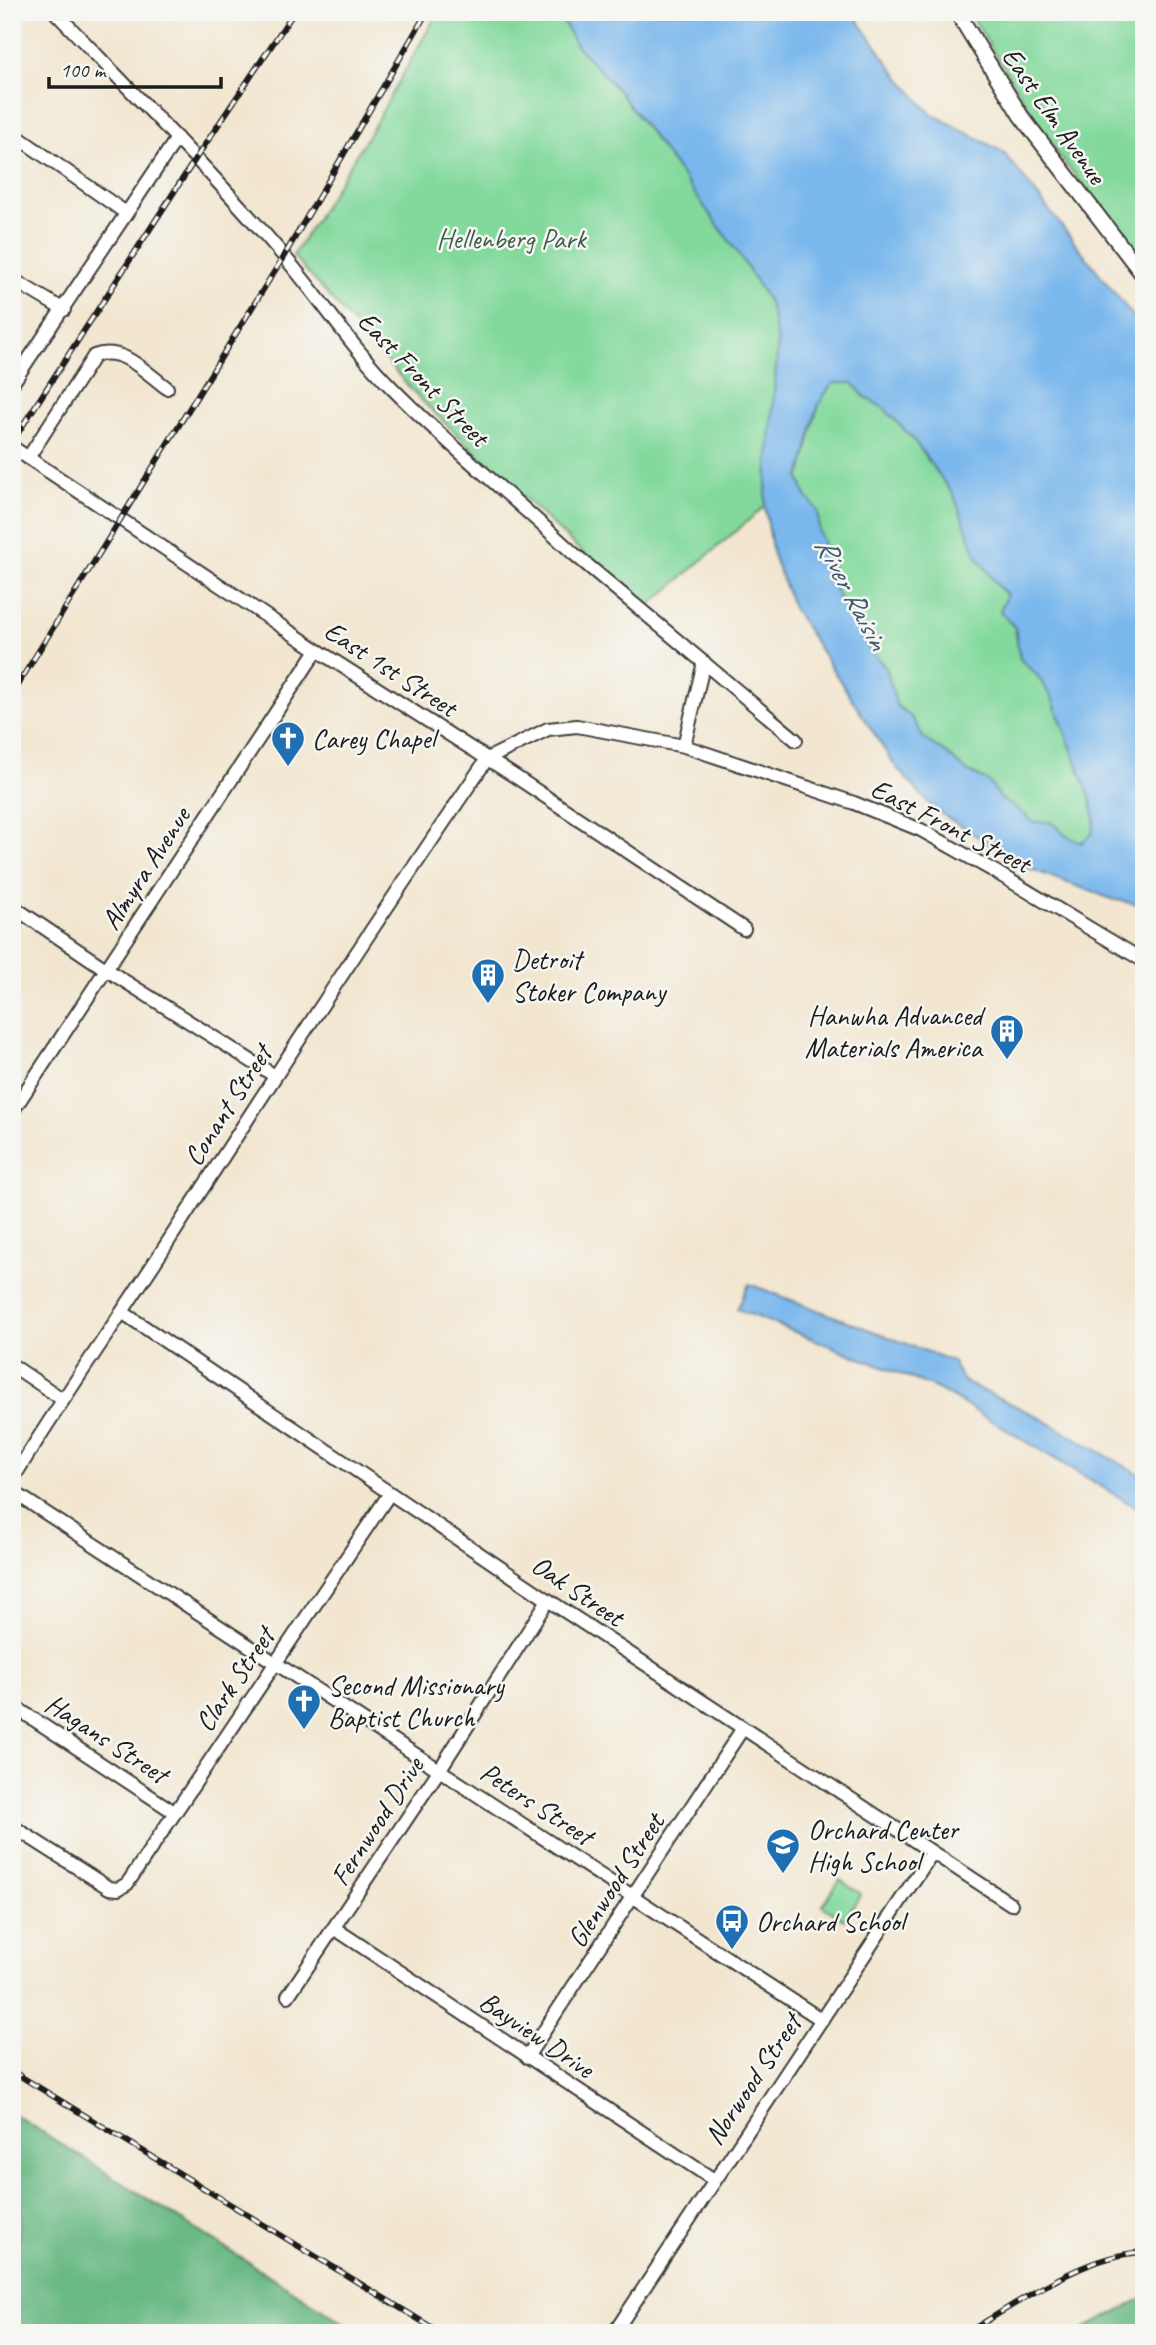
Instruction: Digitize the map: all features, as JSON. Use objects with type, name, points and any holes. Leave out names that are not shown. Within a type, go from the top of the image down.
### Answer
[{"type":"main road","name":"East Elm Avenue","points":[[957,12],[1021,116],[1144,276]]},
{"type":"street","points":[[12,18],[16,12]]},
{"type":"street","name":"East Front Street","points":[[55,12],[177,138],[288,261],[390,387],[495,485],[796,740]]},
{"type":"street","points":[[12,133],[125,213]]},
{"type":"street","points":[[12,384],[177,138]]},
{"type":"street","points":[[12,279],[64,310]]},
{"type":"street","points":[[27,458],[94,356],[103,352],[120,353],[167,388]]},
{"type":"street","name":"East 1st Street","points":[[12,447],[744,929]]},
{"type":"street","name":"Almyra Avenue","points":[[12,1112],[317,650]]},
{"type":"street","points":[[684,746],[704,662]]},
{"type":"street","name":"East Front Street","points":[[487,759],[548,729],[577,726],[684,746],[854,803],[921,830],[995,871],[1144,961]]},
{"type":"street","name":"Conant Street","points":[[12,1480],[62,1399],[487,759]]},
{"type":"street","points":[[12,906],[107,970],[275,1076]]},
{"type":"street","name":"Oak Street","points":[[122,1312],[548,1600],[1011,1903]]},
{"type":"street","points":[[12,1365],[62,1399]]},
{"type":"street","name":"Peters Street","points":[[12,1491],[822,2020]]},
{"type":"street","name":"Clark Street","points":[[12,1826],[109,1888],[118,1889],[127,1884],[390,1493]]},
{"type":"street","name":"Fernwood Drive","points":[[288,1996],[440,1769],[548,1600]]},
{"type":"street","name":"Hagans Street","points":[[12,1705],[174,1812]]},
{"type":"street","name":"Glenwood Street","points":[[527,2057],[743,1728]]},
{"type":"street","name":"Norwood Street","points":[[614,2333],[932,1853]]},
{"type":"street","name":"Bayview Drive","points":[[334,1928],[714,2180]]},
{"type":"green space","name":"Hellenberg Park","points":[[438,12],[558,12],[576,45],[617,89],[738,253],[769,302],[778,343],[765,506],[649,606],[575,546],[419,398],[293,256],[371,131]]},
{"type":"green space","points":[[969,12],[1144,12],[1144,257],[1058,155]]},
{"type":"green space","points":[[834,383],[853,383],[864,396],[885,409],[913,439],[955,496],[977,556],[1007,595],[1000,611],[1015,628],[1020,659],[1037,675],[1052,698],[1090,797],[1095,819],[1092,834],[1080,843],[1066,836],[1051,822],[1033,822],[1001,799],[989,782],[965,770],[946,753],[924,739],[912,718],[896,705],[886,668],[869,649],[836,592],[831,564],[819,531],[818,511],[806,496],[799,478],[815,415],[826,392]]},
{"type":"green space","points":[[840,1880],[861,1894],[844,1920],[822,1906]]},
{"type":"green space","points":[[12,2113],[360,2333],[12,2333],[12,2298],[22,2199],[12,2192]]},
{"type":"green space","points":[[1144,2297],[1144,2333],[1077,2333]]},
{"type":"water","points":[[558,12],[852,12],[894,71],[930,113],[1003,152],[1144,330],[1144,906],[1112,899],[1025,867],[934,809],[895,766],[793,608],[773,555],[765,506],[778,343],[769,302],[738,253],[617,89],[576,45]],"holes":[[[834,383],[853,383],[864,396],[885,409],[913,439],[954,496],[977,556],[996,584],[1007,594],[1000,611],[1015,628],[1020,659],[1037,675],[1052,698],[1090,797],[1095,819],[1092,834],[1081,843],[1066,836],[1051,822],[1033,822],[1001,799],[989,782],[965,770],[946,753],[924,739],[912,718],[896,705],[886,668],[869,649],[836,592],[831,564],[819,531],[818,511],[806,496],[799,478],[815,415],[826,392]]]},
{"type":"water","points":[[749,1284],[952,1361],[964,1382],[1033,1414],[1144,1477],[1144,1512],[938,1389],[737,1309]]},
{"type":"railway","points":[[12,442],[294,12]]},
{"type":"railway","points":[[12,694],[284,256],[427,12]]},
{"type":"railway","points":[[12,2071],[441,2333]]},
{"type":"railway","points":[[966,2333],[1074,2271],[1121,2255],[1144,2252]]},
{"type":"place","name":"Carey Chapel","points":[[288,768]]},
{"type":"place","name":"Detroit Stoker Company","points":[[488,1005]]},
{"type":"place","name":"Hanwha Advanced Materials America","points":[[1007,1061]]},
{"type":"place","name":"Second Missionary Baptist Church","points":[[304,1731]]},
{"type":"place","name":"Orchard Center High School","points":[[783,1875]]},
{"type":"place","name":"Orchard School","points":[[732,1951]]},
{"type":"water label","name":"River Raisin","points":[[852,593]]}]
